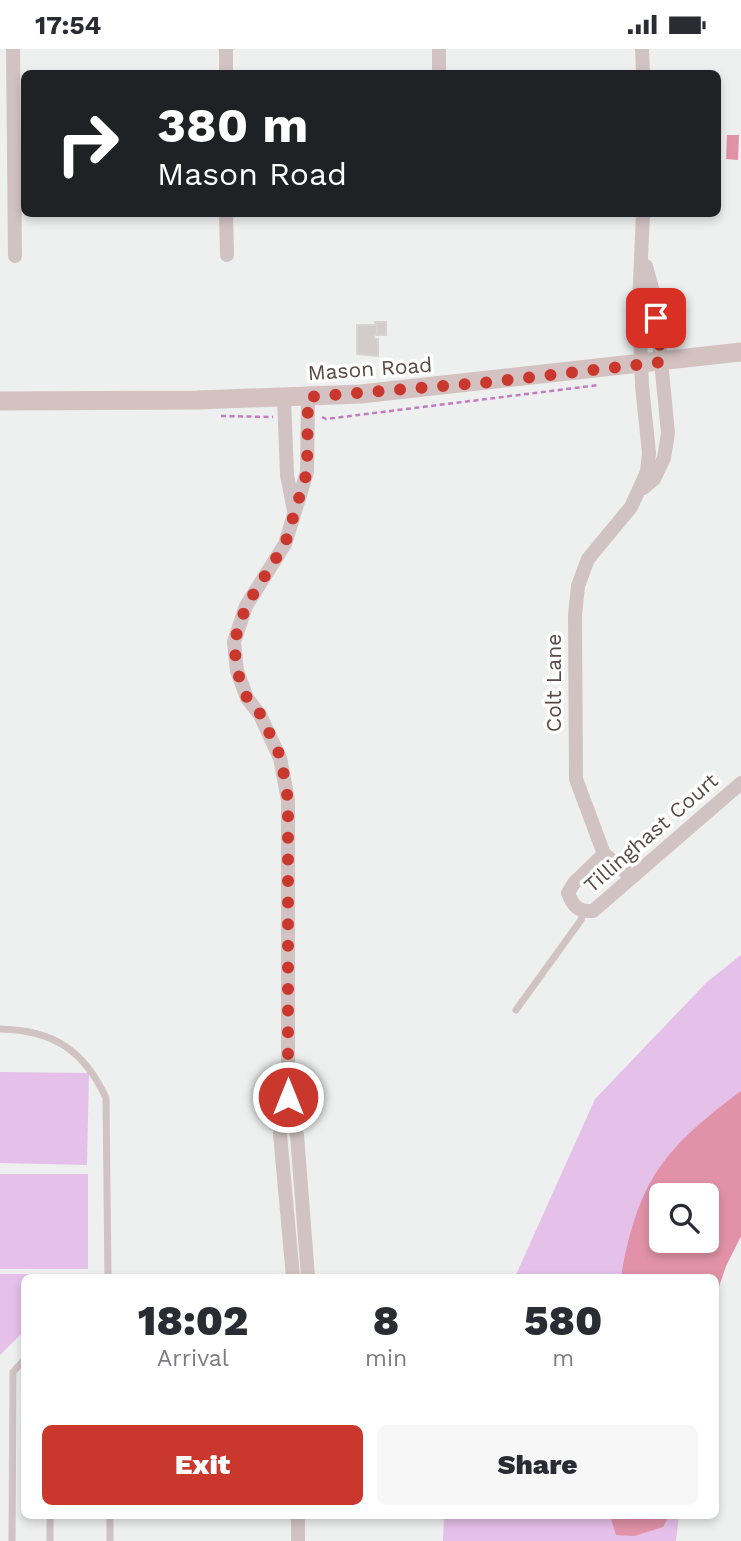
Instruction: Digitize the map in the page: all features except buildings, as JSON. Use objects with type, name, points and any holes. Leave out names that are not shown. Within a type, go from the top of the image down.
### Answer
[{"type":"main road","name":"Mason Road","points":[[0,401],[308,397],[465,385],[741,352]]},
{"type":"street","points":[[13,49],[15,256]]},
{"type":"street","points":[[226,49],[226,70]]},
{"type":"street","points":[[439,49],[439,70]]},
{"type":"street","points":[[642,49],[643,70]]},
{"type":"street","points":[[226,217],[227,255]]},
{"type":"street","points":[[643,217],[643,251]]},
{"type":"street","name":"Colt Lane","points":[[604,854],[576,779],[576,605],[588,559],[640,490],[654,479],[664,458],[668,433],[662,362],[655,299],[643,251]]},
{"type":"street","name":"Colt Lane","points":[[640,490],[649,453],[639,305],[643,251]]},
{"type":"street","points":[[300,1271],[297,1135],[288,1097],[288,800],[281,758],[261,715],[247,698],[237,671],[234,642],[246,606],[285,544],[307,472],[308,397]]},
{"type":"street","points":[[285,398],[287,475],[294,512]]},
{"type":"street","name":"Tillinghast Court","points":[[604,854],[574,883],[568,893],[572,905],[583,912],[593,912],[741,783]]},
{"type":"street","points":[[604,854],[632,877]]},
{"type":"street","points":[[298,1519],[298,1541]]},
{"type":"lane","points":[[516,1010],[581,921],[583,912]]},
{"type":"lane","points":[[0,1029],[45,1034],[73,1052],[95,1074],[106,1098],[108,1274]]},
{"type":"lane","points":[[12,1541],[13,1372],[21,1363]]},
{"type":"lane","points":[[50,1519],[50,1541]]},
{"type":"lane","points":[[110,1519],[110,1541]]},
{"type":"path","points":[[324,417],[326,419],[611,383]]},
{"type":"shaded area","points":[[727,135],[739,135],[738,160],[726,159]]},
{"type":"shaded area","points":[[741,955],[741,1236],[719,1286],[719,1274],[516,1274],[595,1099],[707,982]]},
{"type":"shaded area","points":[[0,1072],[89,1073],[87,1165],[0,1163]]},
{"type":"shaded area","points":[[741,1091],[741,1236],[719,1286],[719,1274],[622,1274],[636,1216],[649,1186],[649,1253],[719,1253],[719,1183],[651,1183],[673,1150]]},
{"type":"shaded area","points":[[0,1174],[88,1174],[88,1269],[0,1269]]},
{"type":"shaded area","points":[[0,1274],[21,1274],[21,1334],[0,1355]]},
{"type":"shaded area","points":[[444,1519],[679,1519],[676,1541],[443,1541]]},
{"type":"shaded area","points":[[611,1519],[667,1519],[663,1527],[634,1536],[616,1535]]},
{"type":"route","points":[[288,1097],[288,800],[281,758],[261,715],[247,698],[237,671],[234,642],[246,606],[270,572],[285,544],[307,472],[308,397],[481,383],[662,362],[656,318]]}]
